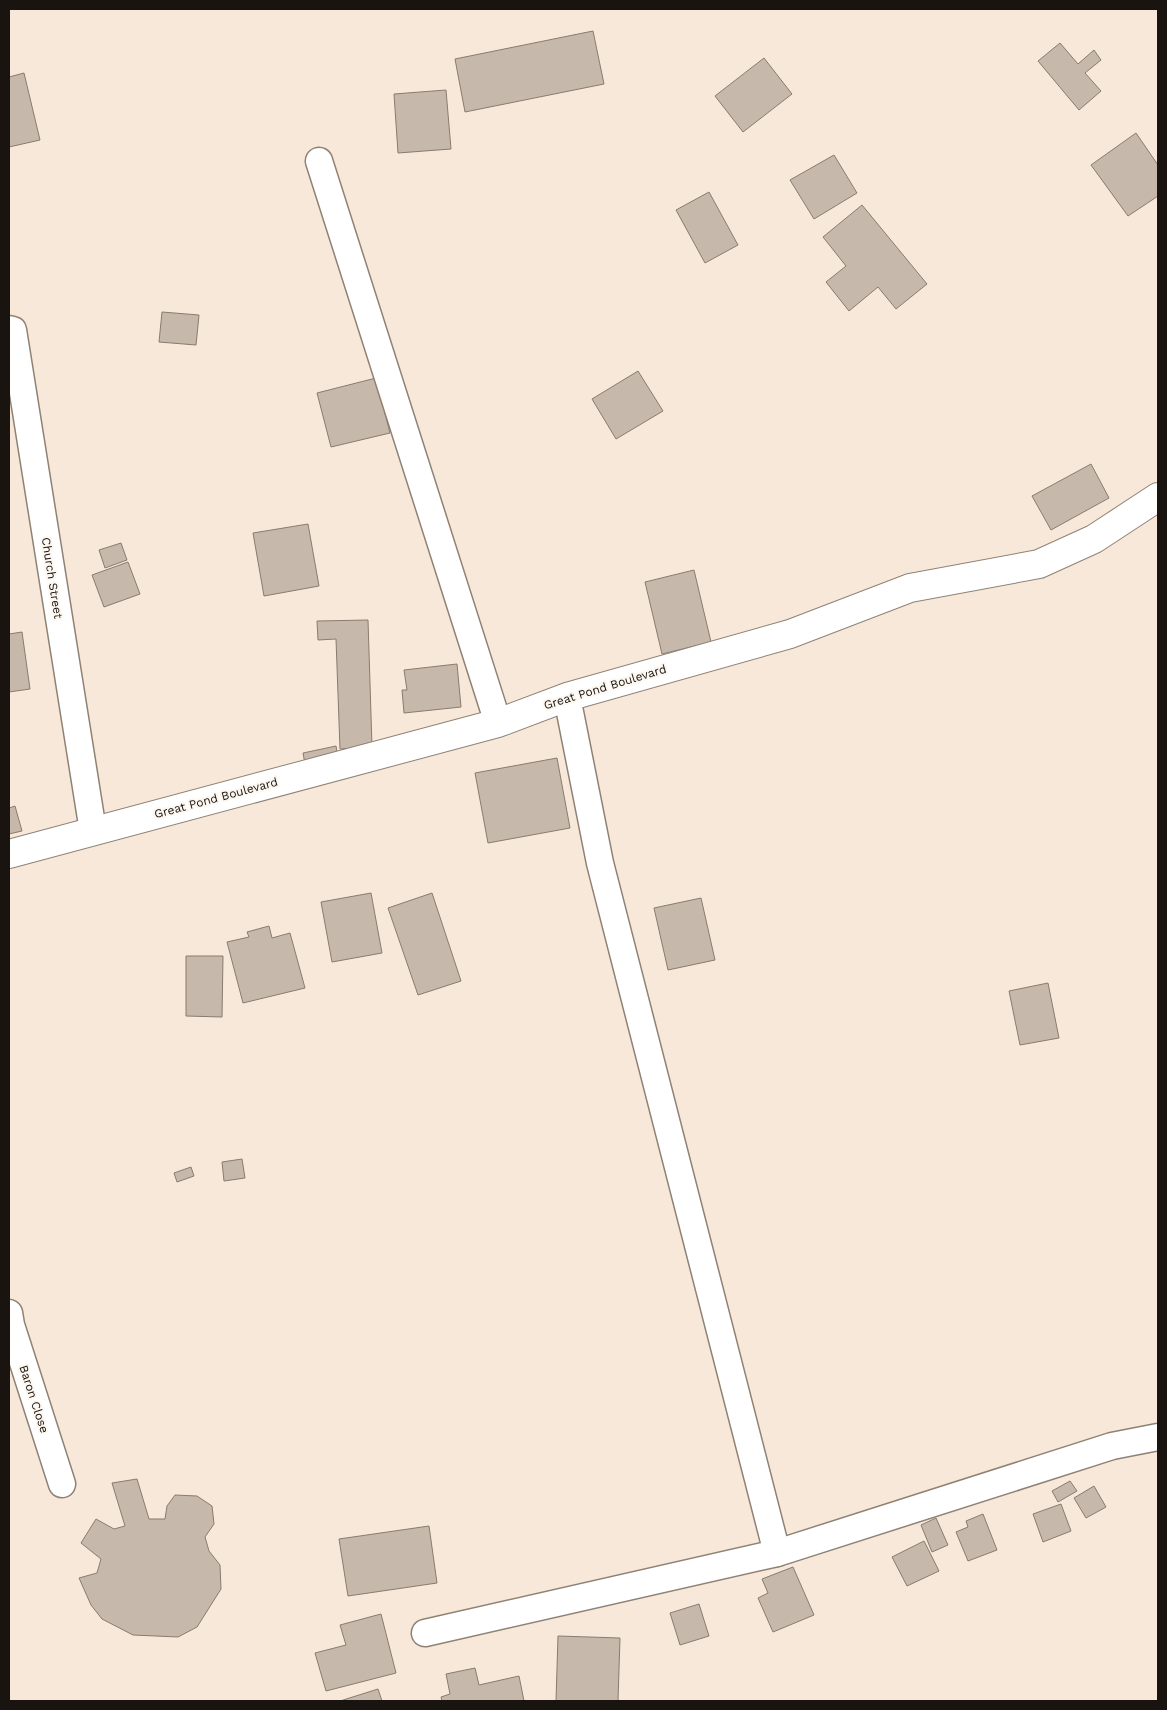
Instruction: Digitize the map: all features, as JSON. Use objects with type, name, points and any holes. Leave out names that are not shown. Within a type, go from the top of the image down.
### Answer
[{"type":"street","points":[[319,161],[498,723]]},
{"type":"street","name":"Church Street","points":[[9,329],[13,330],[93,831]]},
{"type":"street","name":"Great Pond Boulevard","points":[[9,854],[498,723],[567,697],[790,634],[910,588],[1039,564],[1094,539],[1158,497]]},
{"type":"street","points":[[567,697],[600,863],[776,1553]]},
{"type":"street","name":"Baron Close","points":[[9,1313],[11,1326],[62,1484]]},
{"type":"street","points":[[425,1633],[776,1553],[1112,1446],[1158,1437]]},
{"type":"building","points":[[593,31],[604,84],[465,112],[455,59]]},
{"type":"building","points":[[1060,43],[1078,64],[1094,50],[1101,60],[1085,73],[1101,91],[1079,110],[1038,61]]},
{"type":"building","points":[[764,58],[792,94],[743,132],[715,96]]},
{"type":"building","points":[[24,73],[40,140],[9,147],[9,77]]},
{"type":"building","points":[[446,90],[451,149],[398,153],[394,94]]},
{"type":"building","points":[[1136,133],[1158,165],[1158,196],[1128,216],[1091,165]]},
{"type":"building","points":[[834,155],[857,193],[814,219],[790,180]]},
{"type":"building","points":[[709,192],[738,245],[705,263],[676,210]]},
{"type":"building","points":[[862,205],[927,284],[896,309],[878,287],[849,311],[826,282],[846,266],[823,237]]},
{"type":"building","points":[[162,312],[199,315],[196,345],[159,342]]},
{"type":"building","points":[[638,371],[663,411],[616,439],[592,399]]},
{"type":"building","points":[[376,378],[390,433],[331,447],[317,393]]},
{"type":"building","points":[[1091,464],[1109,498],[1051,530],[1032,496]]},
{"type":"building","points":[[308,524],[319,586],[264,596],[253,533]]},
{"type":"building","points":[[121,543],[127,560],[105,568],[99,550]]},
{"type":"building","points":[[128,562],[140,594],[104,607],[92,575]]},
{"type":"building","points":[[694,570],[711,642],[662,654],[645,582]]},
{"type":"building","points":[[368,620],[372,747],[340,749],[336,639],[318,640],[317,621]]},
{"type":"building","points":[[22,632],[30,689],[9,692],[9,634]]},
{"type":"building","points":[[457,664],[461,707],[404,713],[402,690],[407,690],[404,670]]},
{"type":"building","points":[[336,746],[338,758],[305,764],[303,753]]},
{"type":"building","points":[[557,758],[570,828],[488,843],[475,773]]},
{"type":"building","points":[[15,806],[22,831],[9,834],[9,808]]},
{"type":"building","points":[[371,893],[382,953],[332,962],[321,902]]},
{"type":"building","points":[[432,893],[461,981],[418,995],[388,908]]},
{"type":"building","points":[[701,898],[715,960],[668,970],[654,908]]},
{"type":"building","points":[[269,926],[272,938],[290,933],[305,988],[243,1003],[227,942],[249,937],[247,932]]},
{"type":"building","points":[[186,956],[223,956],[222,1017],[186,1016]]},
{"type":"building","points":[[1048,983],[1059,1038],[1020,1045],[1009,991]]},
{"type":"building","points":[[242,1159],[245,1178],[224,1181],[222,1162]]},
{"type":"building","points":[[191,1167],[194,1176],[177,1182],[174,1173]]},
{"type":"building","points":[[137,1479],[149,1519],[165,1519],[167,1506],[175,1495],[197,1496],[212,1506],[214,1524],[205,1537],[209,1551],[220,1565],[221,1589],[197,1627],[178,1637],[133,1635],[102,1619],[91,1605],[79,1578],[97,1573],[101,1559],[81,1543],[96,1519],[114,1529],[125,1526],[112,1483]]},
{"type":"building","points":[[1070,1481],[1077,1491],[1058,1502],[1052,1491]]},
{"type":"building","points":[[1094,1486],[1106,1507],[1086,1518],[1074,1498]]},
{"type":"building","points":[[1061,1504],[1071,1531],[1043,1542],[1033,1514]]},
{"type":"building","points":[[983,1514],[997,1550],[968,1561],[956,1532],[968,1527],[966,1521]]},
{"type":"building","points":[[936,1518],[948,1545],[932,1552],[921,1525]]},
{"type":"building","points":[[429,1526],[437,1583],[348,1596],[339,1539]]},
{"type":"building","points":[[924,1541],[939,1571],[907,1586],[892,1557]]},
{"type":"building","points":[[793,1567],[814,1615],[773,1632],[758,1598],[768,1593],[762,1579]]},
{"type":"building","points":[[699,1604],[709,1636],[680,1645],[670,1613]]},
{"type":"building","points":[[381,1614],[396,1673],[326,1691],[315,1653],[346,1645],[340,1625]]},
{"type":"building","points":[[558,1636],[620,1638],[618,1701],[556,1701]]},
{"type":"building","points":[[475,1668],[479,1685],[519,1676],[524,1701],[442,1701],[441,1697],[450,1694],[446,1674]]},
{"type":"building","points":[[378,1689],[382,1701],[340,1701]]}]
